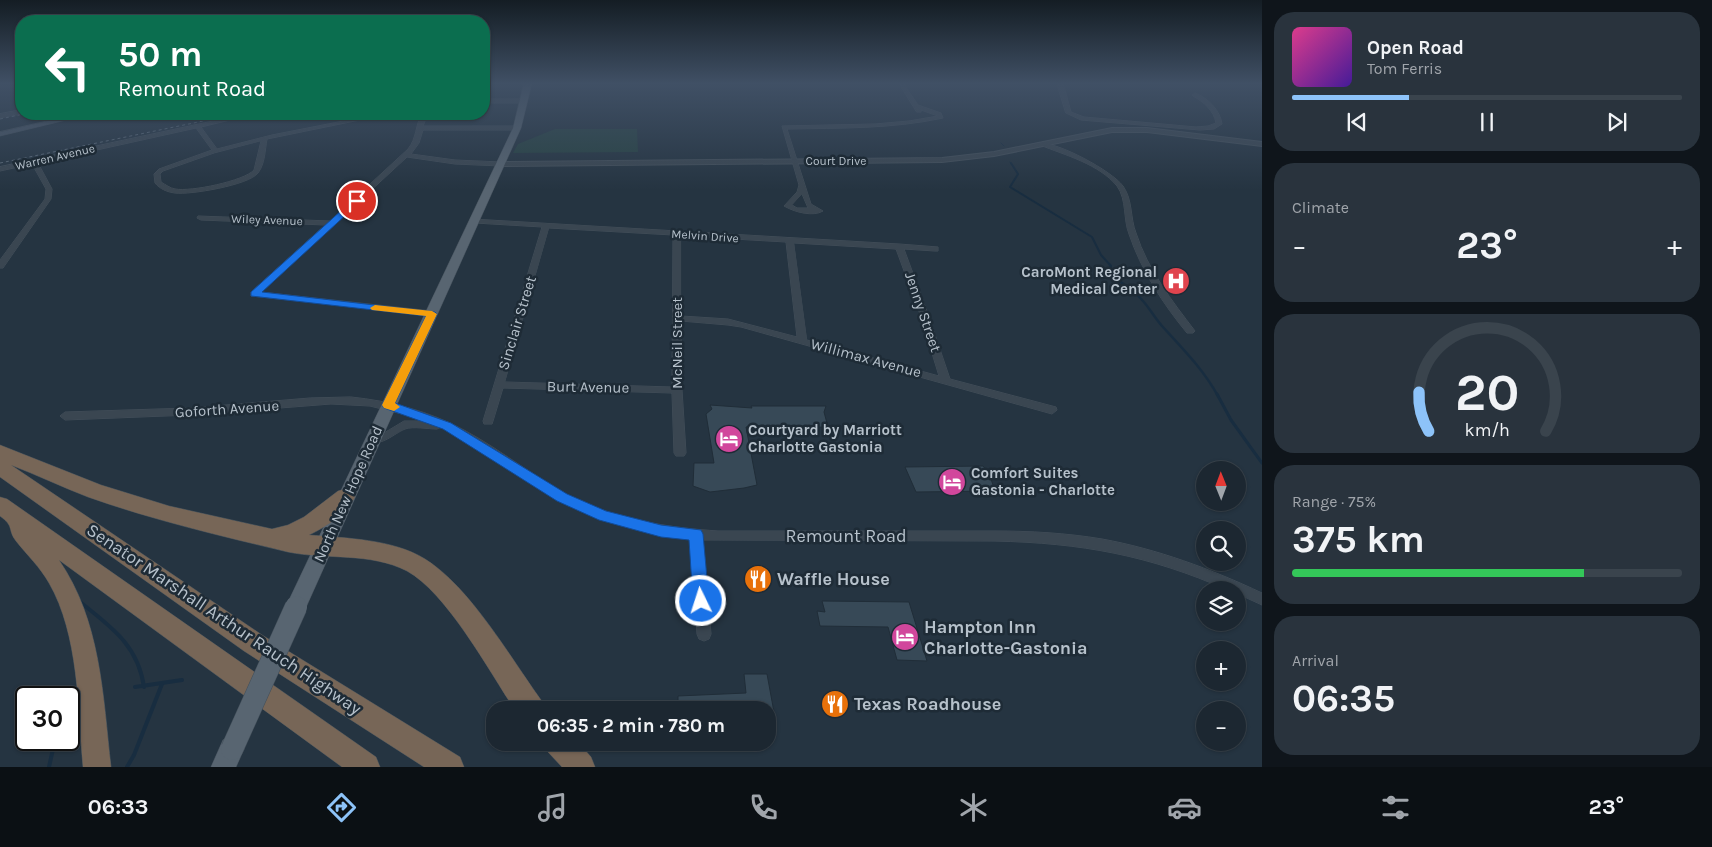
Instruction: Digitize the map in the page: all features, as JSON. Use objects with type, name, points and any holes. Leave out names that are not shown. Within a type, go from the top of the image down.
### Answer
[{"type":"highway","points":[[0,452],[65,480],[129,503],[307,546],[370,550],[416,565],[430,574],[462,609],[525,701]]},
{"type":"highway","name":"Senator Marshall Arthur Rauch Highway","points":[[0,467],[253,643],[450,767]]},
{"type":"highway","points":[[271,538],[288,535],[313,524],[329,513],[345,497]]},
{"type":"highway","name":"Senator Marshall Arthur Rauch Highway","points":[[0,505],[366,767]]},
{"type":"highway","points":[[20,520],[23,534],[46,559],[60,580],[80,630],[86,658],[92,731],[99,767]]},
{"type":"highway","points":[[566,751],[581,767]]},
{"type":"main road","name":"North New Hope Road","points":[[227,758],[325,546],[345,497],[475,221],[519,119]]},
{"type":"main road","points":[[0,134],[61,120]]},
{"type":"street","points":[[802,185],[800,192],[788,206],[796,210],[819,211],[811,208],[808,204],[784,127],[875,126],[913,119]]},
{"type":"street","points":[[1084,119],[1198,129],[1216,126],[1219,119]]},
{"type":"street","name":"Warren Avenue","points":[[0,169],[225,120]]},
{"type":"street","points":[[264,139],[257,169],[253,174],[242,180],[192,192],[168,189],[158,183],[158,174],[161,170],[216,152],[264,139],[357,120]]},
{"type":"street","points":[[421,120],[421,128],[415,144],[406,155],[254,294],[432,314]]},
{"type":"street","points":[[1141,123],[1147,130]]},
{"type":"street","points":[[198,126],[216,152]]},
{"type":"street","points":[[421,128],[517,128]]},
{"type":"street","name":"Court Drive","points":[[406,155],[456,162],[500,164],[958,159],[994,154],[1100,131],[1147,130],[1262,144]]},
{"type":"street","points":[[1042,144],[1102,172],[1120,186],[1125,196],[1132,231],[1142,255],[1180,319],[1190,331]]},
{"type":"street","points":[[0,266],[48,199],[49,189],[34,162]]},
{"type":"street","name":"Wiley Avenue","points":[[201,218],[332,224]]},
{"type":"street","name":"Melvin Drive","points":[[475,221],[935,249]]},
{"type":"street","name":"Sinclair Street","points":[[488,421],[546,226]]},
{"type":"street","name":"McNeil Street","points":[[677,234],[677,390],[680,452]]},
{"type":"street","points":[[790,241],[802,340]]},
{"type":"street","name":"Jenny Street","points":[[899,246],[945,379]]},
{"type":"street","name":"Willimax Avenue","points":[[677,318],[728,322],[802,340],[1052,410]]},
{"type":"street","name":"Burt Avenue","points":[[498,385],[677,390]]},
{"type":"street","name":"Goforth Avenue","points":[[65,416],[177,412],[323,402],[354,401],[388,405]]},
{"type":"street","name":"Remount Road","points":[[388,405],[447,426],[562,498],[604,516],[642,527],[696,534],[1006,536],[1079,541],[1143,554],[1223,582],[1262,599]]},
{"type":"street","name":"Remount Road","points":[[372,439],[387,436],[404,425],[447,426]]},
{"type":"street","points":[[696,534],[704,634]]},
{"type":"green space","points":[[555,129],[637,129],[638,152],[513,153],[518,144]]},
{"type":"building","name":"Courtyard by Marriott Charlotte Gastonia","points":[[710,405],[752,408],[751,406],[826,406],[824,412],[828,427],[768,428],[764,425],[746,427],[757,485],[710,492],[693,486],[694,463],[714,463],[706,414],[712,409]]},
{"type":"building","name":"Comfort Suites Gastonia - Charlotte","points":[[983,466],[989,473],[995,491],[916,492],[905,467]]},
{"type":"building","name":"Hampton Inn Charlotte-Gastonia","points":[[822,601],[909,602],[927,661],[897,660],[888,627],[820,626],[817,611],[825,612]]},
{"type":"building","points":[[744,674],[767,674],[772,701],[678,701],[678,696],[746,693]]},
{"type":"waterway","points":[[1001,143],[1004,146]]},
{"type":"waterway","points":[[1011,163],[1018,174],[1010,187],[1092,237],[1101,255],[1111,266]]},
{"type":"waterway","points":[[1110,265],[1113,277],[1140,297],[1162,326],[1199,368],[1218,396]]},
{"type":"waterway","points":[[1217,394],[1231,420],[1262,463]]},
{"type":"waterway","points":[[80,602],[112,629],[129,648],[141,672],[144,686]]},
{"type":"waterway","points":[[144,686],[182,680]]},
{"type":"waterway","points":[[127,767],[134,755],[162,684]]},
{"type":"waterway","points":[[135,687],[144,686]]},
{"type":"waterway","points":[[49,767],[53,751]]},
{"type":"railway","points":[[0,163],[208,120]]},
{"type":"slow traffic","points":[[375,308],[432,314],[388,405],[394,407]]},
{"type":"place","name":"CaroMont Regional Medical Center","points":[[1176,281]]},
{"type":"place","name":"Courtyard by Marriott Charlotte Gastonia","points":[[729,439]]},
{"type":"place","name":"Comfort Suites Gastonia - Charlotte","points":[[952,482]]},
{"type":"place","name":"Waffle House","points":[[758,579]]},
{"type":"place","name":"Hampton Inn Charlotte-Gastonia","points":[[905,637]]},
{"type":"place","name":"Texas Roadhouse","points":[[835,704]]},
{"type":"route","points":[[357,201],[254,294],[432,314],[388,405],[447,426],[562,498],[604,516],[661,531],[696,534],[701,601]]}]
